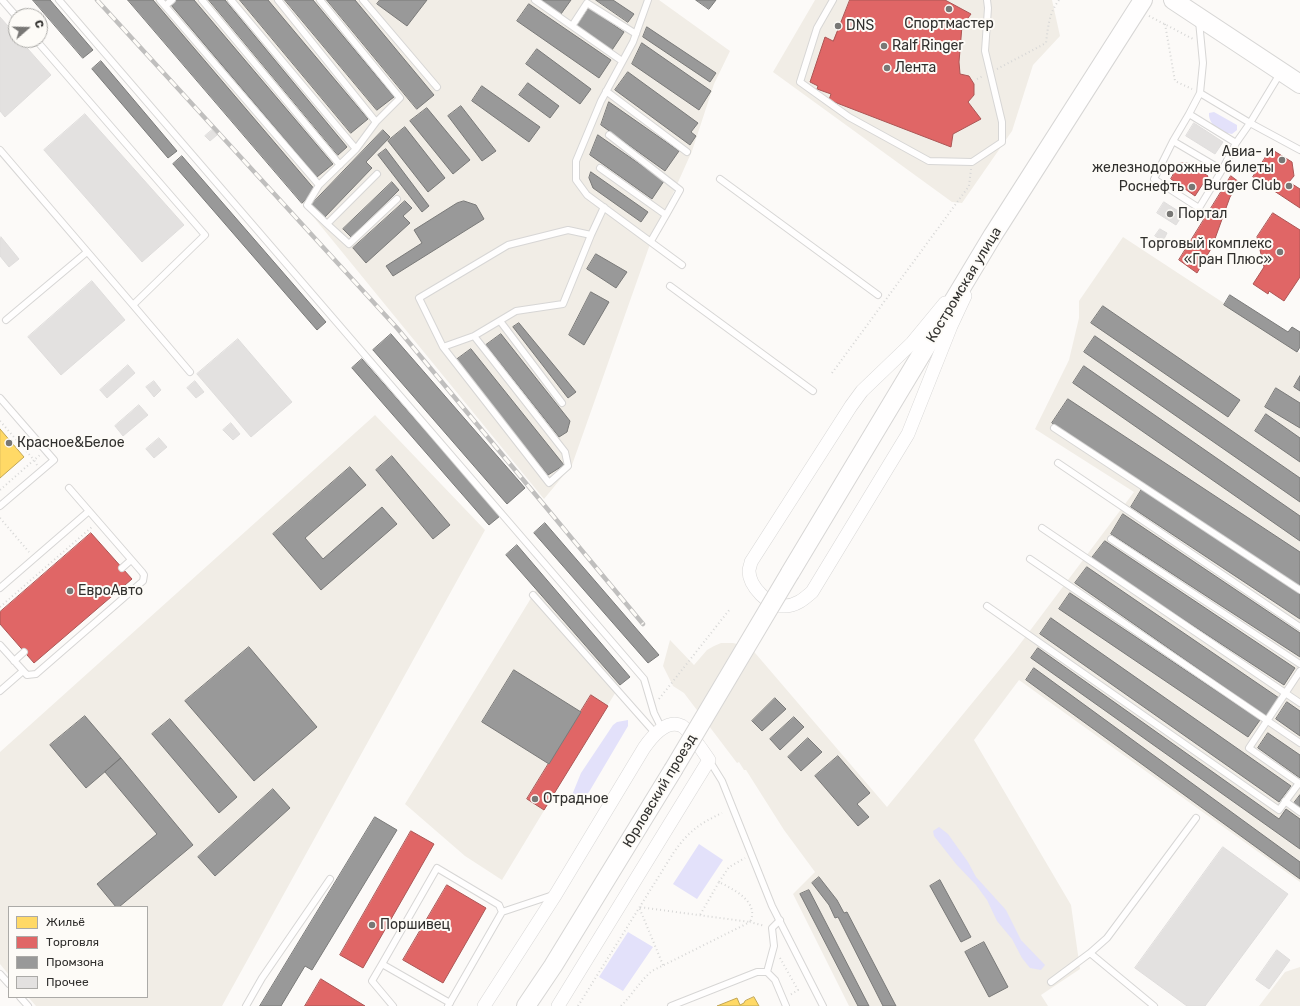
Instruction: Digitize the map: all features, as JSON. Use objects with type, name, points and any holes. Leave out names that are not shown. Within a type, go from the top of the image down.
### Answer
[{"type":"main road","name":"Костромская улица","points":[[790,573],[993,235],[1143,0]]},
{"type":"main road","points":[[1173,0],[1300,84]]},
{"type":"main road","name":"Юрловский проезд","points":[[526,1006],[553,966],[673,770],[790,573]]},
{"type":"street","points":[[973,269],[912,343],[862,390],[850,406],[751,562],[749,571],[752,581],[759,593],[767,601],[775,605],[784,606],[795,604],[804,600],[812,592],[908,434],[951,326],[993,235]]},
{"type":"street","points":[[484,1006],[556,894],[644,748],[659,732],[670,725],[682,726],[687,730],[709,760],[558,1006]]},
{"type":"lane","points":[[2,0],[9,8]]},
{"type":"lane","points":[[58,0],[644,679],[659,732]]},
{"type":"lane","points":[[160,0],[319,185]]},
{"type":"lane","points":[[165,6],[172,0]]},
{"type":"lane","points":[[202,0],[340,165]]},
{"type":"lane","points":[[231,0],[356,149]]},
{"type":"lane","points":[[278,0],[376,122]]},
{"type":"lane","points":[[320,0],[400,98],[376,122],[356,149],[319,185],[307,205],[349,244],[397,199]]},
{"type":"lane","points":[[363,0],[437,87]]},
{"type":"lane","points":[[535,0],[622,61]]},
{"type":"lane","points":[[648,0],[636,34],[600,102],[576,161],[576,180],[586,195],[682,265]]},
{"type":"lane","points":[[833,0],[817,28],[800,82],[849,117],[930,161],[972,162],[1002,142],[1002,122],[985,51],[988,8],[987,0]]},
{"type":"lane","points":[[572,26],[585,1],[636,34]]},
{"type":"lane","points":[[1199,17],[1203,63],[1200,93],[1154,179],[1199,208],[1236,143],[1281,72]]},
{"type":"lane","points":[[43,48],[205,235],[133,305]]},
{"type":"lane","points":[[606,91],[687,152]]},
{"type":"lane","points":[[1200,93],[1250,123],[1300,150]]},
{"type":"lane","points":[[1189,114],[1236,143]]},
{"type":"lane","points":[[609,135],[680,190],[651,241]]},
{"type":"lane","points":[[1173,141],[1222,170]]},
{"type":"lane","points":[[0,150],[190,372]]},
{"type":"lane","points":[[600,168],[666,215]]},
{"type":"lane","points":[[327,224],[377,174]]},
{"type":"lane","points":[[720,179],[878,295]]},
{"type":"lane","points":[[443,347],[474,336],[516,311],[563,304],[604,207]]},
{"type":"lane","points":[[474,336],[565,452],[568,466],[549,483],[443,347],[419,298],[508,245],[568,230],[591,235]]},
{"type":"lane","points":[[6,320],[87,252]]},
{"type":"lane","points":[[670,286],[813,391]]},
{"type":"lane","points":[[500,321],[562,403]]},
{"type":"lane","points":[[0,398],[54,460],[0,506]]},
{"type":"lane","points":[[1054,428],[1300,590]]},
{"type":"lane","points":[[1058,463],[1300,628]]},
{"type":"lane","points":[[0,645],[23,671],[30,675],[36,674],[143,581],[144,575],[69,488]]},
{"type":"lane","points":[[0,588],[89,511]]},
{"type":"lane","points":[[1042,528],[1300,703]]},
{"type":"lane","points":[[1111,539],[1300,664]]},
{"type":"lane","points":[[1030,559],[1300,743]]},
{"type":"lane","points":[[122,568],[131,560]]},
{"type":"lane","points":[[533,595],[659,732]]},
{"type":"lane","points":[[987,606],[1279,810],[1299,782],[1249,748],[1300,671]]},
{"type":"lane","points":[[14,661],[24,652]]},
{"type":"lane","points":[[0,691],[23,671]]},
{"type":"lane","points":[[709,760],[722,781],[772,906],[823,1006]]},
{"type":"lane","points":[[1285,801],[1300,812]]},
{"type":"lane","points":[[1051,982],[1090,953],[1107,938],[1196,818]]},
{"type":"lane","points":[[393,1006],[372,981],[437,868],[499,905],[502,912]]},
{"type":"lane","points":[[246,1006],[262,978],[330,879]]},
{"type":"lane","points":[[382,964],[449,1004],[502,912],[556,894]]},
{"type":"lane","points":[[767,972],[774,946],[772,928],[780,920]]},
{"type":"lane","points":[[1090,953],[1154,1006]]},
{"type":"lane","points":[[672,1006],[757,972],[767,972],[775,980],[786,1006]]},
{"type":"lane","points":[[0,974],[8,983]]},
{"type":"lane","points":[[21,998],[28,1006]]},
{"type":"path","points":[[977,79],[1046,43],[1048,23],[1053,8],[1059,0]]},
{"type":"path","points":[[1165,24],[1175,81],[1200,93]]},
{"type":"path","points":[[1173,27],[1201,43]]},
{"type":"path","points":[[832,373],[969,186],[972,162]]},
{"type":"path","points":[[0,421],[42,470]]},
{"type":"path","points":[[0,490],[45,451]]},
{"type":"path","points":[[0,518],[44,569]]},
{"type":"path","points":[[1,605],[98,522]]},
{"type":"path","points":[[659,700],[730,609]]},
{"type":"path","points":[[578,1006],[639,907],[685,837],[693,829],[722,813]]},
{"type":"path","points":[[700,915],[729,867],[746,858]]},
{"type":"path","points":[[621,1006],[632,995],[643,978],[652,971],[750,922],[752,917],[750,906],[746,899],[739,892],[719,882]]},
{"type":"path","points":[[639,907],[750,922],[772,928]]},
{"type":"path","points":[[639,907],[663,965]]},
{"type":"path","points":[[774,946],[798,990],[783,999]]},
{"type":"shaded area","points":[[128,0],[659,0],[730,51],[714,84],[692,151],[649,247],[572,465],[544,499],[302,203]]},
{"type":"shaded area","points":[[815,0],[1052,0],[1060,36],[1033,65],[1012,131],[962,203],[952,202],[773,72]]},
{"type":"shaded area","points":[[1214,112],[1237,125],[1237,130],[1232,134],[1219,131],[1212,124],[1209,116],[1209,113]]},
{"type":"shaded area","points":[[1123,237],[1300,353],[1300,882],[1019,680],[974,740],[1071,905],[1080,969],[1041,995],[1048,1006],[849,1006],[793,894],[815,872],[784,830],[746,770],[744,770],[739,762],[737,763],[684,693],[673,686],[663,666],[670,640],[694,665],[707,650],[721,643],[733,643],[750,647],[887,807],[1014,652],[1134,492],[1035,429],[1069,360],[1079,318],[1079,301]]},
{"type":"shaded area","points":[[375,415],[485,530],[222,1006],[36,1006],[29,998],[148,998],[148,906],[8,906],[8,974],[0,964],[0,752]]},
{"type":"shaded area","points":[[536,590],[620,685],[502,880],[465,856],[405,804]]},
{"type":"shaded area","points":[[628,720],[628,726],[589,792],[581,800],[575,800],[572,795],[581,773],[613,725],[617,722]]},
{"type":"shaded area","points":[[939,827],[948,834],[968,862],[976,877],[1006,910],[1021,940],[1045,965],[1041,970],[1030,968],[1022,958],[1012,939],[997,921],[987,900],[934,836],[933,831]]},
{"type":"shaded area","points":[[699,844],[723,860],[697,899],[673,884]]},
{"type":"shaded area","points":[[628,932],[653,947],[623,991],[599,977]]},
{"type":"shaded area","points":[[1300,967],[1300,1006],[1259,1006],[1285,972]]},
{"type":"building: Жильё","points":[[0,429],[24,457],[0,478]]},
{"type":"building: Жильё","points":[[754,997],[759,1006],[717,1006],[737,998],[740,1005]]},
{"type":"building: Торговля","name":"Лента","points":[[850,0],[945,0],[971,14],[962,26],[959,62],[960,74],[969,76],[974,84],[974,95],[968,102],[981,119],[953,134],[951,147],[829,100],[831,94],[817,89],[818,86],[810,82],[825,37],[833,41]]},
{"type":"building: Торговля","points":[[1271,149],[1292,162],[1294,176],[1289,182],[1300,189],[1300,208],[1253,177]]},
{"type":"building: Торговля","name":"Роснефть","points":[[1180,163],[1187,163],[1208,176],[1195,196],[1171,179]]},
{"type":"building: Торговля","points":[[1231,176],[1239,182],[1230,197],[1212,247],[1197,273],[1179,260]]},
{"type":"building: Торговля","name":"Торговый комплекс «Гран Плюс»","points":[[1273,213],[1300,230],[1300,277],[1284,301],[1269,291],[1268,294],[1253,284],[1264,267],[1257,237]]},
{"type":"building: Торговля","points":[[91,533],[132,579],[34,663],[0,624],[0,612]]},
{"type":"building: Торговля","points":[[591,695],[608,706],[544,810],[527,799]]},
{"type":"building: Торговля","points":[[411,831],[434,844],[363,968],[340,955]]},
{"type":"building: Торговля","points":[[447,885],[486,908],[443,983],[403,960]]},
{"type":"building: Торговля","points":[[321,979],[365,1006],[305,1006]]},
{"type":"building: Промзона","points":[[33,0],[50,0],[93,50],[83,58],[48,17],[48,8],[40,8]]},
{"type":"building: Промзона","points":[[128,0],[153,0],[316,191],[302,203]]},
{"type":"building: Промзона","points":[[176,0],[194,0],[333,164],[317,177],[171,5]]},
{"type":"building: Промзона","points":[[209,0],[225,0],[347,147],[338,155]]},
{"type":"building: Промзона","points":[[240,0],[268,0],[368,119],[351,133]]},
{"type":"building: Промзона","points":[[285,0],[313,0],[394,97],[377,110]]},
{"type":"building: Промзона","points":[[327,0],[355,0],[434,95],[417,109]]},
{"type":"building: Промзона","points":[[380,0],[427,0],[407,26],[377,4]]},
{"type":"building: Промзона","points":[[542,0],[571,0],[561,14]]},
{"type":"building: Промзона","points":[[596,0],[613,0],[634,14],[628,22]]},
{"type":"building: Промзона","points":[[696,0],[716,0],[709,9]]},
{"type":"building: Промзона","points":[[529,4],[611,60],[599,78],[517,21]]},
{"type":"building: Промзона","points":[[589,8],[624,32],[612,50],[577,26]]},
{"type":"building: Промзона","points":[[647,27],[716,73],[710,82],[643,37]]},
{"type":"building: Промзона","points":[[642,43],[711,91],[699,110],[632,64]]},
{"type":"building: Промзона","points":[[537,49],[591,89],[580,104],[526,64]]},
{"type":"building: Промзона","points":[[101,61],[177,151],[168,158],[92,69]]},
{"type":"building: Промзона","points":[[628,72],[698,123],[691,132],[696,136],[690,145],[615,90]]},
{"type":"building: Промзона","points":[[528,83],[559,106],[550,118],[519,95]]},
{"type":"building: Промзона","points":[[482,86],[540,127],[529,142],[472,101]]},
{"type":"building: Промзона","points":[[609,102],[679,151],[665,171],[601,125]]},
{"type":"building: Промзона","points":[[461,106],[496,151],[482,161],[448,116]]},
{"type":"building: Промзона","points":[[427,108],[470,160],[453,174],[410,121]]},
{"type":"building: Промзона","points":[[405,127],[445,178],[428,192],[388,141]]},
{"type":"building: Промзона","points":[[383,130],[390,137],[366,162],[372,168],[324,218],[311,205]]},
{"type":"building: Промзона","points":[[598,135],[664,181],[652,199],[590,155]]},
{"type":"building: Промзона","points":[[386,149],[429,206],[422,212],[378,155]]},
{"type":"building: Промзона","points":[[182,156],[326,322],[317,330],[173,164]]},
{"type":"building: Промзона","points":[[591,172],[648,212],[641,222],[593,188],[589,178]]},
{"type":"building: Промзона","points":[[392,182],[399,190],[351,237],[343,229]]},
{"type":"building: Промзона","points":[[405,201],[412,208],[403,216],[410,223],[366,263],[353,248]]},
{"type":"building: Промзона","points":[[464,201],[476,205],[484,219],[393,276],[386,266],[422,243],[414,230],[457,203]]},
{"type":"building: Промзона","points":[[596,254],[627,272],[616,288],[587,269]]},
{"type":"building: Промзона","points":[[591,292],[609,302],[584,345],[569,335]]},
{"type":"building: Промзона","points":[[1230,295],[1288,332],[1292,327],[1300,332],[1300,347],[1297,352],[1224,305]]},
{"type":"building: Промзона","points":[[1103,306],[1240,400],[1228,417],[1091,323]]},
{"type":"building: Промзона","points":[[519,323],[576,392],[568,398],[513,327]]},
{"type":"building: Промзона","points":[[391,334],[525,488],[507,504],[373,350]]},
{"type":"building: Промзона","points":[[501,334],[570,421],[567,432],[559,437],[486,345]]},
{"type":"building: Промзона","points":[[1095,336],[1300,478],[1300,502],[1084,352]]},
{"type":"building: Промзона","points":[[471,349],[564,465],[548,475],[456,360]]},
{"type":"building: Промзона","points":[[362,359],[500,516],[489,525],[352,368]]},
{"type":"building: Промзона","points":[[1084,366],[1300,516],[1300,541],[1073,383]]},
{"type":"building: Промзона","points":[[1300,376],[1300,391],[1294,387]]},
{"type":"building: Промзона","points":[[1276,388],[1300,403],[1300,428],[1265,407]]},
{"type":"building: Промзона","points":[[1068,399],[1300,552],[1300,586],[1052,423]]},
{"type":"building: Промзона","points":[[1266,414],[1300,438],[1300,462],[1255,431]]},
{"type":"building: Промзона","points":[[392,456],[450,525],[433,539],[376,470]]},
{"type":"building: Промзона","points":[[350,467],[366,485],[305,538],[323,559],[382,507],[397,524],[321,590],[273,534]]},
{"type":"building: Промзона","points":[[1142,489],[1300,594],[1300,619],[1131,507]]},
{"type":"building: Промзона","points":[[1123,514],[1300,633],[1300,657],[1111,534]]},
{"type":"building: Промзона","points":[[545,523],[659,655],[648,663],[534,533]]},
{"type":"building: Промзона","points":[[1105,541],[1295,668],[1284,685],[1091,559]]},
{"type":"building: Промзона","points":[[517,545],[630,677],[620,685],[506,555]]},
{"type":"building: Промзона","points":[[1087,567],[1279,698],[1266,716],[1075,583]]},
{"type":"building: Промзона","points":[[1070,593],[1260,720],[1248,737],[1059,609]]},
{"type":"building: Промзона","points":[[1051,618],[1291,786],[1279,802],[1040,634]]},
{"type":"building: Промзона","points":[[249,647],[317,727],[254,781],[185,701]]},
{"type":"building: Промзона","points":[[1038,648],[1279,819],[1286,809],[1300,819],[1300,849],[1031,658]]},
{"type":"building: Промзона","points":[[1034,668],[1300,862],[1300,879],[1026,680]]},
{"type":"building: Промзона","points":[[514,670],[581,712],[549,764],[482,722]]},
{"type":"building: Промзона","points":[[775,698],[786,709],[762,731],[752,721]]},
{"type":"building: Промзона","points":[[1287,702],[1300,711],[1300,736],[1276,719]]},
{"type":"building: Промзона","points":[[85,716],[121,758],[86,788],[50,745]]},
{"type":"building: Промзона","points":[[794,717],[804,727],[780,750],[770,739]]},
{"type":"building: Промзона","points":[[170,719],[237,797],[219,813],[152,734]]},
{"type":"building: Промзона","points":[[1268,733],[1300,755],[1300,778],[1258,748]]},
{"type":"building: Промзона","points":[[808,738],[822,752],[801,771],[788,757]]},
{"type":"building: Промзона","points":[[838,756],[870,793],[857,804],[869,817],[858,826],[815,776]]},
{"type":"building: Промзона","points":[[121,758],[193,845],[120,906],[115,906],[97,884],[157,834],[105,772]]},
{"type":"building: Промзона","points":[[273,789],[290,808],[215,876],[198,857]]},
{"type":"building: Промзона","points":[[1300,795],[1300,808],[1294,803]]},
{"type":"building: Промзона","points":[[375,817],[397,830],[312,970],[305,966],[281,1006],[260,1006]]},
{"type":"building: Промзона","points":[[819,877],[837,900],[844,913],[847,912],[896,1006],[883,1006],[838,917],[835,918],[829,905],[812,883]]},
{"type":"building: Промзона","points":[[940,880],[971,937],[961,942],[930,886]]},
{"type":"building: Промзона","points":[[809,890],[869,1006],[858,1006],[800,894]]},
{"type":"building: Промзона","points":[[984,942],[1008,987],[989,997],[965,952]]},
{"type":"building: Прочее","points":[[0,17],[8,26],[8,48],[27,48],[51,75],[5,117],[0,111]]},
{"type":"building: Прочее","points":[[85,114],[184,225],[142,262],[44,150]]},
{"type":"building: Прочее","points":[[1194,123],[1223,142],[1215,154],[1186,136]]},
{"type":"building: Прочее","points":[[212,130],[217,135],[210,141],[205,136]]},
{"type":"building: Прочее","name":"Портал","points":[[1164,202],[1183,214],[1176,225],[1157,213]]},
{"type":"building: Прочее","points":[[1160,229],[1167,233],[1163,241],[1155,236]]},
{"type":"building: Прочее","points":[[1,237],[19,259],[9,267],[0,256]]},
{"type":"building: Прочее","points":[[92,281],[125,320],[61,375],[28,337]]},
{"type":"building: Прочее","points":[[238,339],[292,402],[251,437],[197,374]]},
{"type":"building: Прочее","points":[[128,365],[135,373],[107,398],[100,390]]},
{"type":"building: Прочее","points":[[154,381],[161,390],[154,397],[146,387]]},
{"type":"building: Прочее","points":[[195,381],[204,392],[196,398],[187,388]]},
{"type":"building: Прочее","points":[[139,405],[148,415],[123,436],[115,426]]},
{"type":"building: Прочее","points":[[231,423],[240,434],[233,440],[223,430]]},
{"type":"building: Прочее","points":[[159,438],[167,447],[154,458],[146,449]]},
{"type":"building: Прочее","points":[[1223,847],[1288,894],[1205,1006],[1187,1006],[1135,968]]},
{"type":"building: Прочее","points":[[1277,950],[1290,960],[1269,989],[1256,980]]},
{"type":"railway","points":[[97,0],[397,328],[643,624]]},
{"type":"place","name":"Спортмастер","points":[[949,9]]},
{"type":"place","name":"DNS","points":[[838,26]]},
{"type":"place","name":"Ralf Ringer","points":[[884,46]]},
{"type":"place","name":"Лента","points":[[887,68]]},
{"type":"place","name":"Авиа- и железнодорожные билеты","points":[[1282,160]]},
{"type":"place","name":"Burger Club","points":[[1289,186]]},
{"type":"place","name":"Роснефть","points":[[1192,187]]},
{"type":"place","name":"Портал","points":[[1170,214]]},
{"type":"place","name":"Торговый комплекс «Гран Плюс»","points":[[1280,252]]},
{"type":"place","name":"Красное&Белое","points":[[9,443]]},
{"type":"place","name":"ЕвроАвто","points":[[70,591]]},
{"type":"place","name":"Отрадное","points":[[535,799]]},
{"type":"place","name":"Поршивец","points":[[372,925]]}]
